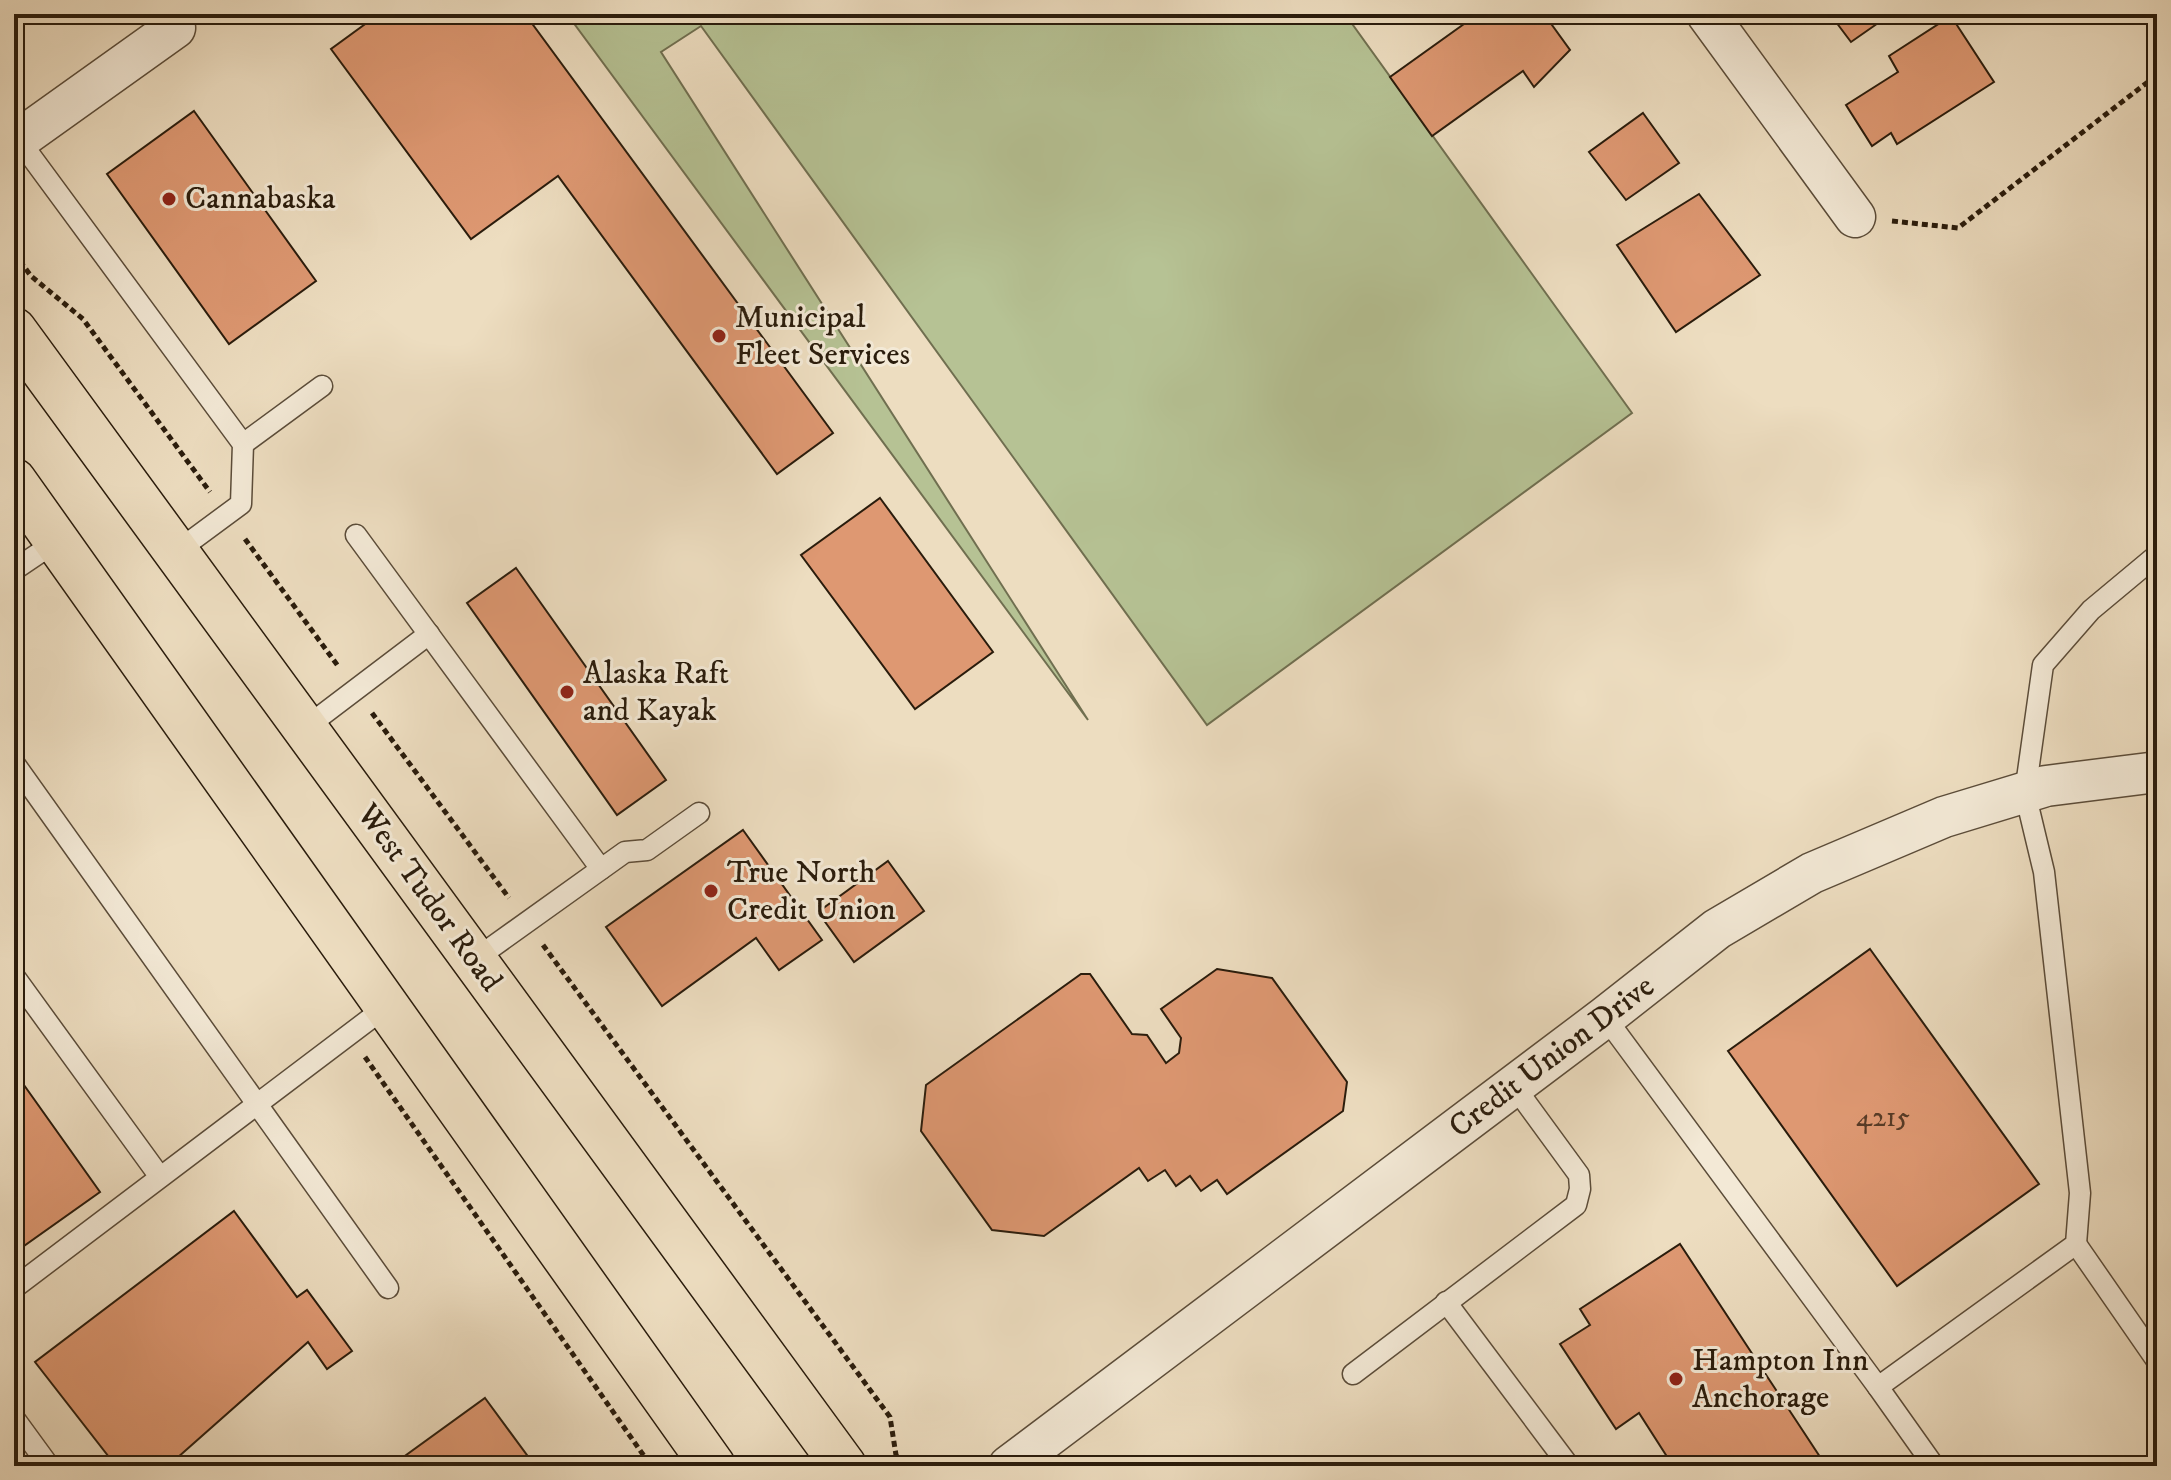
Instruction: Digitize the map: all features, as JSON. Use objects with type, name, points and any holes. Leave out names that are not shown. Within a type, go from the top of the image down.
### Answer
[{"type":"main road","name":"West Tudor Road","points":[[14,330],[844,1466]]},
{"type":"main road","points":[[14,481],[713,1466]]},
{"type":"street","points":[[1707,14],[1855,217]]},
{"type":"street","points":[[16,141],[170,21]]},
{"type":"street","name":"Credit Union Drive","points":[[1009,1466],[1605,1017],[1717,929],[1812,873],[1944,817],[2046,786],[2157,772]]},
{"type":"lane","points":[[16,141],[243,444],[241,504],[176,552]]},
{"type":"lane","points":[[243,444],[322,386]]},
{"type":"lane","points":[[356,535],[601,869]]},
{"type":"lane","points":[[14,570],[57,541]]},
{"type":"lane","points":[[2157,555],[2091,610],[2043,665],[2025,793],[2044,872],[2080,1193],[2076,1244],[2157,1361]]},
{"type":"lane","points":[[305,728],[429,634]]},
{"type":"lane","points":[[14,763],[388,1288]]},
{"type":"lane","points":[[474,960],[625,852],[647,850],[699,813]]},
{"type":"lane","points":[[14,976],[160,1177]]},
{"type":"lane","points":[[14,1288],[387,1006]]},
{"type":"lane","points":[[1605,1017],[1934,1466]]},
{"type":"lane","points":[[1353,1374],[1576,1205],[1579,1175],[1514,1086]]},
{"type":"lane","points":[[1878,1387],[2076,1244]]},
{"type":"lane","points":[[1446,1302],[1569,1466]]},
{"type":"lane","points":[[14,1418],[49,1466]]},
{"type":"path","points":[[1855,217],[1958,228],[2157,75]]},
{"type":"path","points":[[14,253],[31,276],[83,319],[890,1417],[896,1455],[904,1466]]},
{"type":"green space","points":[[567,14],[1345,14],[1632,413],[1207,725],[701,26],[661,52],[1088,720]]},
{"type":"building","name":"Municipal Fleet Services","points":[[379,14],[525,14],[833,433],[777,474],[558,176],[471,239],[331,49]]},
{"type":"building","points":[[1478,14],[1544,14],[1570,50],[1534,87],[1523,71],[1432,136],[1390,77]]},
{"type":"building","points":[[1830,14],[1891,14],[1851,42]]},
{"type":"building","points":[[1951,16],[1994,82],[1897,144],[1891,133],[1872,146],[1846,105],[1898,72],[1889,56]]},
{"type":"building","points":[[194,111],[316,281],[229,344],[107,174]]},
{"type":"building","points":[[1643,113],[1679,163],[1626,200],[1589,152]]},
{"type":"building","points":[[1699,194],[1760,275],[1676,332],[1617,245]]},
{"type":"building","points":[[880,498],[993,652],[915,709],[801,555]]},
{"type":"building","name":"Alaska Raft and Kayak","points":[[516,568],[666,780],[617,815],[467,603]]},
{"type":"building","points":[[743,830],[822,940],[779,970],[756,938],[662,1006],[606,927]]},
{"type":"building","points":[[888,861],[924,911],[854,962],[818,912]]},
{"type":"building","points":[[1870,949],[2039,1184],[1897,1286],[1728,1051]]},
{"type":"building","points":[[1217,969],[1272,978],[1347,1082],[1343,1111],[1227,1194],[1217,1180],[1201,1191],[1190,1176],[1176,1186],[1165,1170],[1148,1181],[1139,1168],[1044,1236],[992,1230],[921,1131],[926,1085],[1081,974],[1090,974],[1132,1034],[1147,1035],[1166,1063],[1179,1053],[1181,1038],[1161,1009]]},
{"type":"building","points":[[14,1071],[100,1192],[14,1253]]},
{"type":"building","points":[[234,1211],[297,1297],[307,1290],[352,1351],[327,1369],[308,1342],[168,1466],[116,1466],[35,1362]]},
{"type":"building","name":"Hampton Inn Anchorage","points":[[1680,1244],[1826,1466],[1673,1466],[1639,1413],[1616,1429],[1560,1344],[1590,1325],[1580,1309]]},
{"type":"building","points":[[485,1398],[535,1466],[391,1466]]},
{"type":"place","name":"Cannabaska","points":[[169,199]]},
{"type":"place","name":"Municipal Fleet Services","points":[[719,336]]},
{"type":"place","name":"Alaska Raft and Kayak","points":[[567,692]]},
{"type":"place","name":"True North Credit Union","points":[[711,891]]},
{"type":"place","name":"Hampton Inn Anchorage","points":[[1676,1379]]}]
